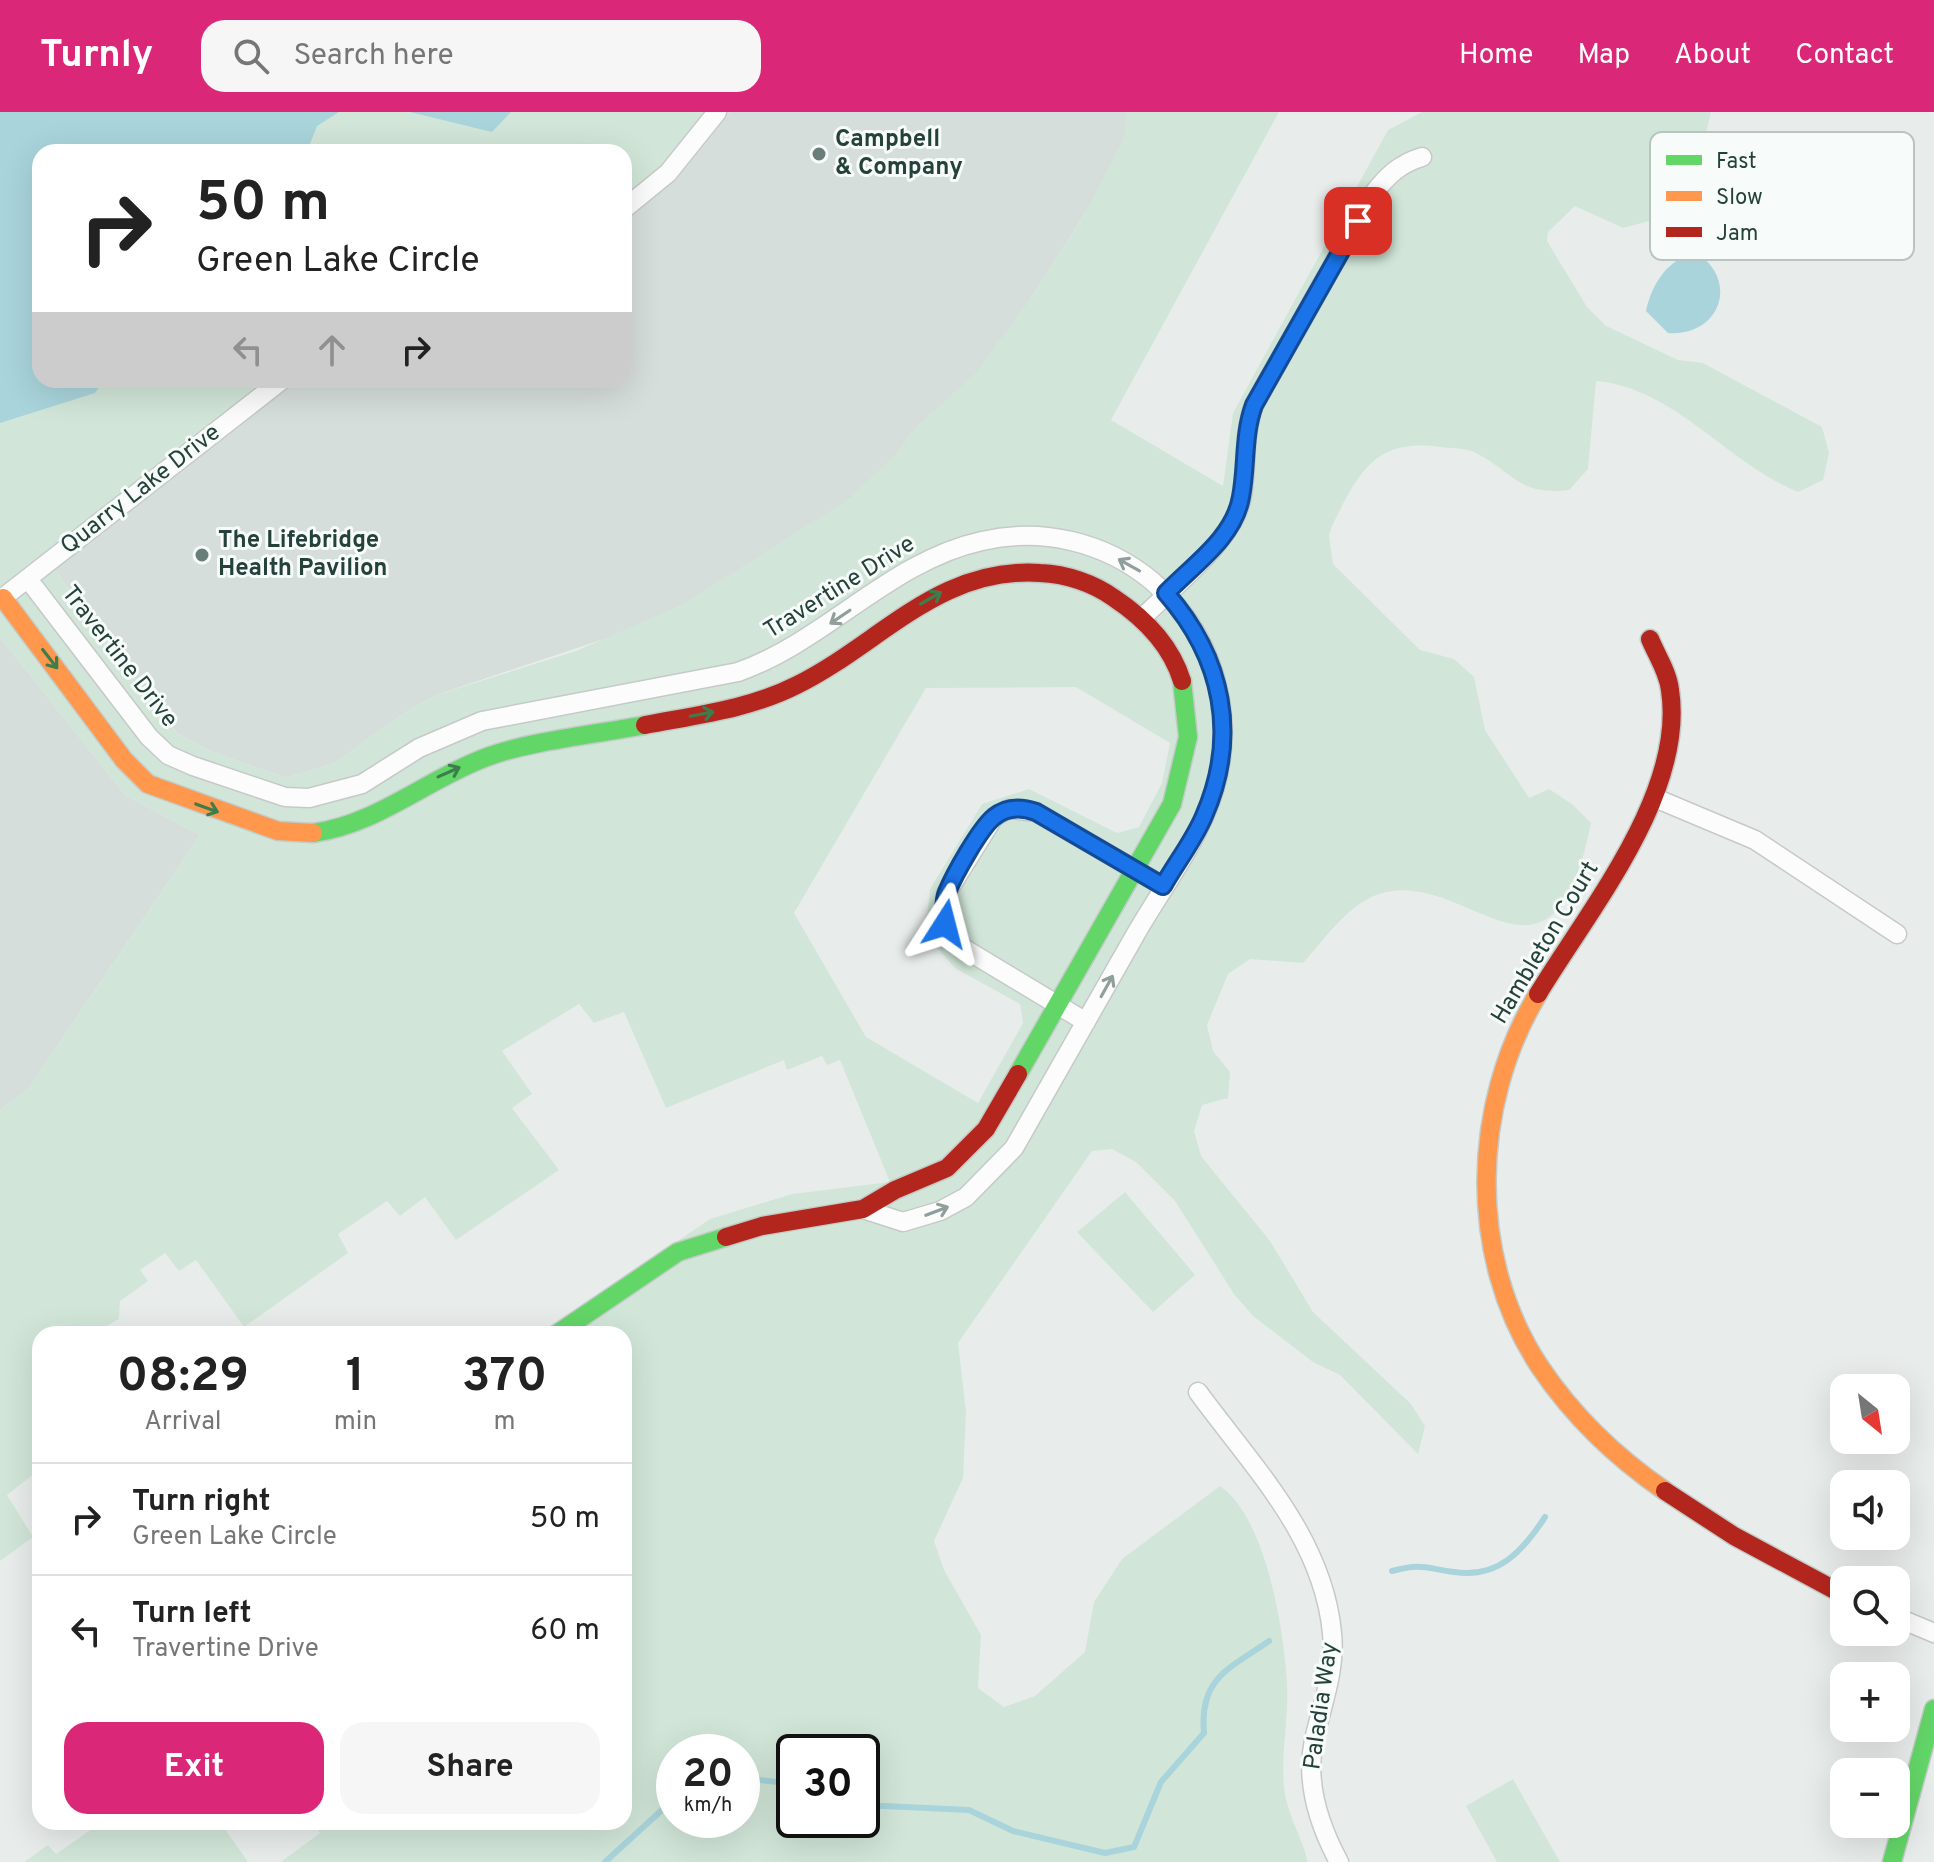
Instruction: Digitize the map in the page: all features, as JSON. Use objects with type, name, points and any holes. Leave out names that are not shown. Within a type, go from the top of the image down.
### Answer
[{"type":"street","points":[[632,202],[668,173],[717,112]]},
{"type":"street","points":[[1142,618],[1224,535],[1236,516],[1242,496],[1248,422],[1254,405],[1373,194],[1396,169],[1422,157]]},
{"type":"street","name":"Quarry Lake Drive","points":[[1,599],[272,388]]},
{"type":"street","name":"Travertine Drive","points":[[28,579],[149,737],[168,755],[285,797],[332,795],[362,784],[419,748],[482,721],[738,672],[766,662],[795,647],[915,566],[983,540],[1049,535],[1076,541],[1140,571],[1166,593],[1190,621],[1213,666],[1221,693],[1223,757],[1203,818],[1014,1148],[966,1197],[940,1211],[903,1222],[863,1209]]},
{"type":"street","name":"Travertine Drive","points":[[1,599],[105,730],[124,760],[148,784],[278,831],[310,833],[340,829],[378,815],[436,778],[491,755],[747,705],[780,694],[813,677],[932,596],[990,574],[1033,570],[1066,574],[1120,600],[1142,618],[1161,640],[1187,699],[1189,752],[1172,804],[1058,1005],[973,1145],[947,1168],[895,1190],[863,1209],[762,1226],[678,1252],[569,1326]]},
{"type":"street","name":"Hambleton Court","points":[[1650,639],[1669,683],[1672,715],[1655,798],[1641,832],[1618,871],[1539,993],[1502,1069],[1491,1106],[1486,1161],[1487,1207],[1494,1253],[1508,1300],[1527,1342],[1567,1405],[1633,1465],[1739,1539],[1784,1567],[1830,1588]]},
{"type":"street","points":[[180,798],[193,766]]},
{"type":"street","points":[[1655,798],[1755,840],[1897,934]]},
{"type":"street","points":[[1086,1022],[960,946],[951,936],[944,912],[946,894],[994,817],[1009,809],[1023,808],[1036,812],[1163,886]]},
{"type":"street","name":"Paladia Way","points":[[1198,1392],[1297,1527],[1319,1572],[1332,1631],[1333,1660],[1314,1741],[1312,1790],[1321,1821],[1339,1862]]},
{"type":"street","points":[[1910,1623],[1934,1633]]},
{"type":"street","points":[[1892,1862],[1934,1709]]},
{"type":"shaded area","points":[[730,112],[1127,112],[1123,154],[969,395],[878,478],[803,533],[680,606],[628,631],[436,695],[401,715],[335,763],[286,778],[210,751],[177,733],[53,567],[287,388],[632,388],[632,216],[674,182]]},
{"type":"shaded area","points":[[0,637],[125,795],[200,835],[29,1088],[0,1110]]},
{"type":"green space","points":[[0,112],[730,112],[674,182],[632,216],[632,144],[32,144],[32,388],[287,388],[53,567],[177,733],[210,751],[286,778],[335,763],[401,715],[436,695],[576,651],[680,606],[848,500],[897,453],[914,429],[975,374],[1031,298],[1086,212],[1124,138],[1127,112],[1279,112],[1111,420],[1223,486],[1233,413],[1388,130],[1422,112],[1711,112],[1706,132],[1650,132],[1649,221],[1623,228],[1575,206],[1548,232],[1547,241],[1587,307],[1606,326],[1678,360],[1703,363],[1822,427],[1829,453],[1823,480],[1798,492],[1772,479],[1651,397],[1596,381],[1588,469],[1569,490],[1538,490],[1518,481],[1476,453],[1453,448],[1399,448],[1383,454],[1371,464],[1351,490],[1332,526],[1329,536],[1333,564],[1420,650],[1454,659],[1474,677],[1485,730],[1529,798],[1549,789],[1572,804],[1591,823],[1574,882],[1554,914],[1530,925],[1503,922],[1444,899],[1412,891],[1379,894],[1347,914],[1303,963],[1250,959],[1228,974],[1207,1025],[1213,1051],[1230,1072],[1228,1098],[1202,1105],[1194,1131],[1201,1156],[1270,1241],[1313,1312],[1411,1404],[1425,1426],[1418,1454],[1340,1375],[1313,1362],[1253,1316],[1234,1294],[1175,1201],[1136,1162],[1112,1149],[1092,1151],[958,1343],[966,1411],[963,1478],[934,1541],[944,1570],[981,1635],[978,1688],[1004,1707],[1035,1696],[1085,1652],[1094,1602],[1122,1559],[1220,1486],[1236,1501],[1249,1522],[1270,1576],[1282,1634],[1287,1683],[1284,1787],[1308,1862],[281,1862],[320,1833],[318,1830],[632,1830],[632,1326],[553,1326],[710,1219],[792,1194],[890,1182],[840,1060],[827,1065],[822,1056],[787,1070],[784,1060],[666,1108],[624,1012],[594,1023],[579,1004],[502,1051],[532,1094],[512,1108],[559,1170],[456,1240],[425,1197],[400,1216],[387,1201],[338,1234],[348,1253],[245,1326],[196,1260],[179,1271],[165,1253],[140,1270],[148,1281],[120,1301],[119,1319],[106,1326],[32,1326],[32,1475],[7,1495],[32,1538],[0,1561],[0,1110],[29,1088],[200,835],[125,795],[0,637]],"holes":[[[1076,687],[1170,743],[1162,783],[1139,827],[1117,833],[1029,789],[982,804],[930,889],[927,917],[934,944],[955,968],[1020,1004],[1023,1023],[978,1103],[866,1037],[794,913],[926,688]]]},
{"type":"green space","points":[[1125,1192],[1195,1275],[1153,1312],[1077,1232]]},
{"type":"green space","points":[[1513,1779],[1560,1862],[1497,1862],[1466,1806]]},
{"type":"green space","points":[[90,1830],[226,1830],[248,1862],[24,1862],[48,1845],[56,1854]]},
{"type":"water","points":[[0,112],[339,112],[317,126],[310,144],[32,144],[32,388],[98,388],[95,393],[0,423]]},
{"type":"water","points":[[410,112],[511,112],[492,132]]},
{"type":"water","points":[[1705,260],[1717,277],[1720,291],[1712,316],[1701,326],[1686,332],[1668,333],[1646,311],[1662,274],[1676,261]]},
{"type":"waterway","points":[[1392,1571],[1417,1567],[1470,1573],[1496,1567],[1528,1541],[1545,1517]]},
{"type":"waterway","points":[[880,1806],[969,1810],[1013,1831],[1105,1853],[1134,1847],[1161,1782],[1204,1733],[1206,1699],[1212,1687],[1230,1668],[1269,1641]]},
{"type":"waterway","points":[[760,1780],[776,1782]]},
{"type":"waterway","points":[[605,1862],[656,1815]]},
{"type":"traffic: fast","points":[[1018,1074],[1172,804],[1188,737],[1182,681]]},
{"type":"traffic: fast","points":[[313,833],[337,828],[381,811],[465,766],[504,751],[645,725]]},
{"type":"traffic: fast","points":[[569,1326],[678,1252],[726,1237]]},
{"type":"traffic: fast","points":[[1892,1862],[1934,1709]]},
{"type":"traffic: slow","points":[[3,598],[124,760],[148,784],[278,831],[313,833]]},
{"type":"traffic: slow","points":[[1538,994],[1516,1037],[1500,1084],[1490,1132],[1486,1181],[1490,1230],[1499,1278],[1516,1324],[1553,1385],[1597,1435],[1665,1491]]},
{"type":"traffic: jam","points":[[645,725],[723,710],[779,693],[827,668],[941,595],[971,582],[1004,574],[1060,575],[1106,593],[1136,614],[1164,644],[1182,681]]},
{"type":"traffic: jam","points":[[1538,994],[1629,850],[1663,769],[1671,729],[1670,690],[1665,670],[1650,639]]},
{"type":"traffic: jam","points":[[726,1237],[762,1226],[863,1209],[895,1190],[947,1168],[986,1129],[1018,1074]]},
{"type":"traffic: jam","points":[[1665,1491],[1734,1536],[1830,1587]]},
{"type":"place","name":"Campbell & Company","points":[[819,154]]},
{"type":"place","name":"The Lifebridge Health Pavilion","points":[[202,555]]},
{"type":"route","points":[[945,924],[946,894],[984,829],[994,817],[1009,809],[1023,808],[1036,812],[1163,886],[1203,818],[1223,757],[1221,693],[1213,666],[1190,621],[1166,593],[1224,535],[1236,516],[1242,496],[1248,422],[1254,405],[1358,221]]}]
